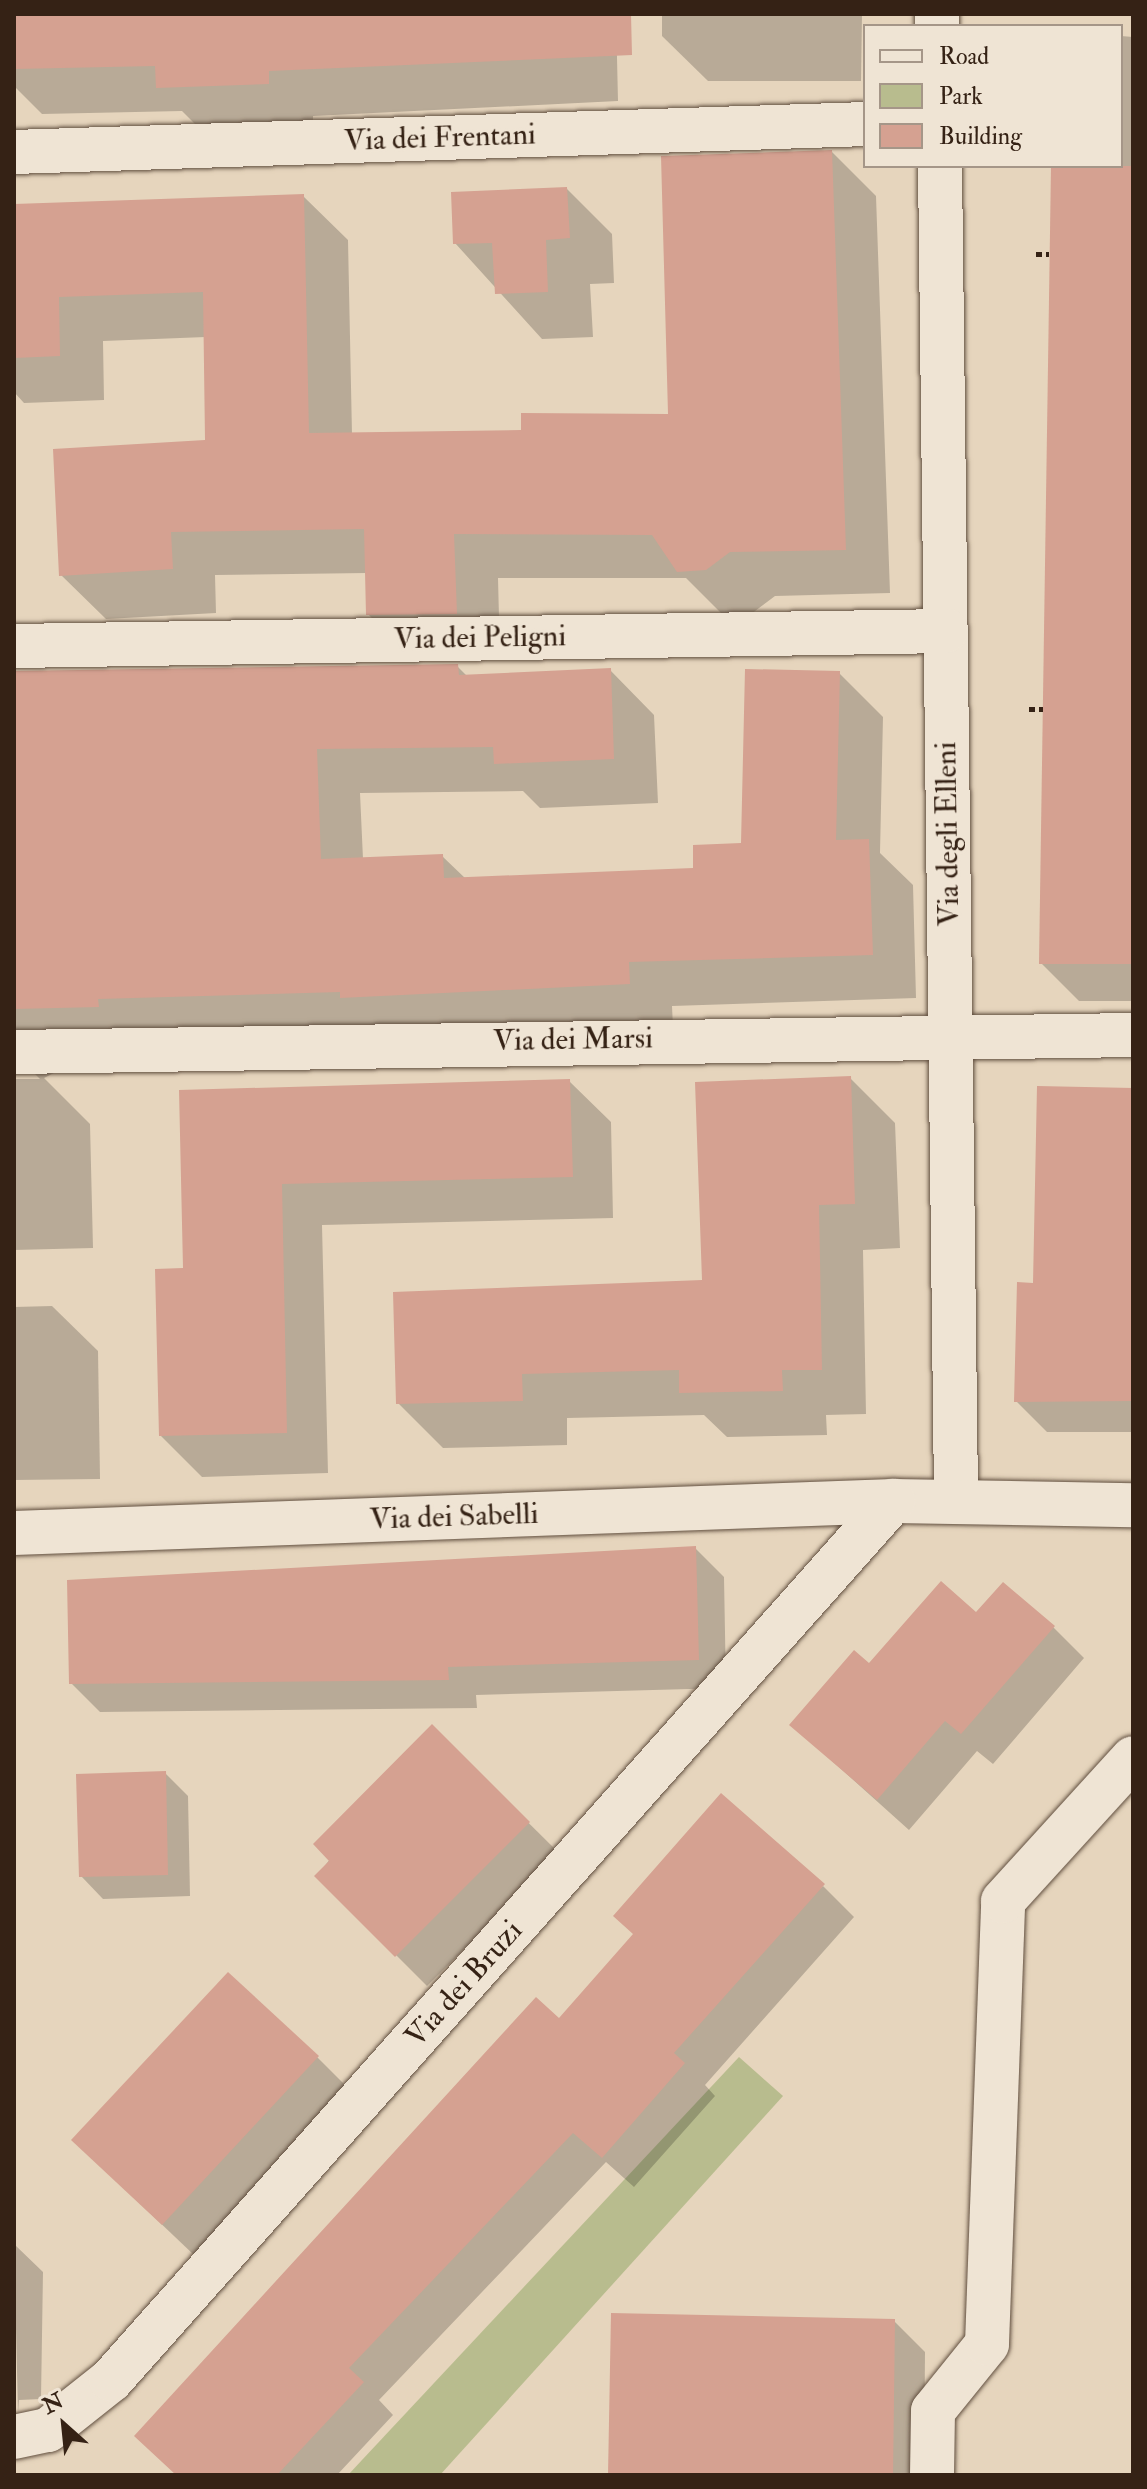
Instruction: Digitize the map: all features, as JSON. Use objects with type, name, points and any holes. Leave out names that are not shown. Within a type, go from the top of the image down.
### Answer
[{"type":"street","name":"Via dei Frentani","points":[[14,152],[863,124]]},
{"type":"street","name":"Via degli Elleni","points":[[940,168],[956,1502]]},
{"type":"street","name":"Via dei Peligni","points":[[14,646],[946,631]]},
{"type":"street","name":"Via dei Marsi","points":[[14,1052],[950,1032],[1133,1035]]},
{"type":"street","name":"Via dei Sabelli","points":[[14,1533],[893,1501],[1133,1505]]},
{"type":"street","name":"Via dei Bruzi","points":[[14,2437],[48,2430],[111,2380],[893,1501]]},
{"type":"street","points":[[932,2475],[933,2411],[987,2344],[1003,1901],[1133,1758]]},
{"type":"path","points":[[1036,254],[1049,254]]},
{"type":"path","points":[[1029,709],[1043,709]]},
{"type":"green space","points":[[739,2057],[783,2096],[440,2475],[348,2475]]},
{"type":"building","points":[[14,14],[631,14],[632,55],[269,71],[269,84],[156,88],[155,66],[14,69]]},
{"type":"building","points":[[832,150],[846,550],[730,552],[706,570],[677,572],[652,535],[454,534],[457,614],[366,615],[364,529],[171,532],[173,569],[59,576],[53,449],[205,440],[203,292],[59,297],[60,356],[14,358],[14,204],[304,194],[309,433],[521,430],[521,413],[668,414],[661,156]]},
{"type":"building","points":[[1133,166],[1133,964],[1039,964],[1051,168]]},
{"type":"building","points":[[567,187],[570,238],[546,240],[548,292],[495,294],[492,243],[453,244],[451,192]]},
{"type":"building","points":[[458,664],[459,675],[611,668],[614,759],[494,764],[493,747],[317,749],[321,859],[443,854],[444,878],[693,868],[693,845],[741,843],[745,669],[840,671],[836,840],[869,839],[873,955],[629,962],[630,984],[340,998],[340,992],[98,999],[99,1007],[14,1009],[14,671]]},
{"type":"building","points":[[851,1076],[855,1204],[819,1205],[822,1370],[782,1370],[783,1391],[679,1393],[679,1370],[522,1374],[523,1401],[396,1404],[393,1292],[702,1280],[695,1082]]},
{"type":"building","points":[[570,1079],[573,1177],[282,1184],[287,1433],[159,1436],[155,1269],[183,1268],[179,1090]]},
{"type":"building","points":[[1037,1086],[1133,1088],[1133,1401],[1014,1402],[1017,1282],[1033,1283]]},
{"type":"building","points":[[696,1546],[699,1660],[448,1667],[449,1680],[69,1684],[67,1580]]},
{"type":"building","points":[[941,1581],[976,1612],[1003,1582],[1055,1626],[961,1734],[945,1721],[877,1800],[789,1725],[854,1650],[869,1663]]},
{"type":"building","points":[[432,1724],[530,1822],[395,1957],[314,1876],[329,1861],[313,1844]]},
{"type":"building","points":[[166,1771],[168,1875],[79,1877],[76,1774]]},
{"type":"building","points":[[721,1793],[825,1884],[674,2053],[685,2063],[602,2158],[573,2133],[349,2368],[364,2382],[277,2475],[176,2475],[134,2436],[536,1997],[559,2018],[633,1934],[613,1916]]},
{"type":"building","points":[[228,1972],[319,2056],[162,2225],[71,2140]]},
{"type":"building","points":[[611,2313],[895,2319],[893,2475],[608,2475]]}]
